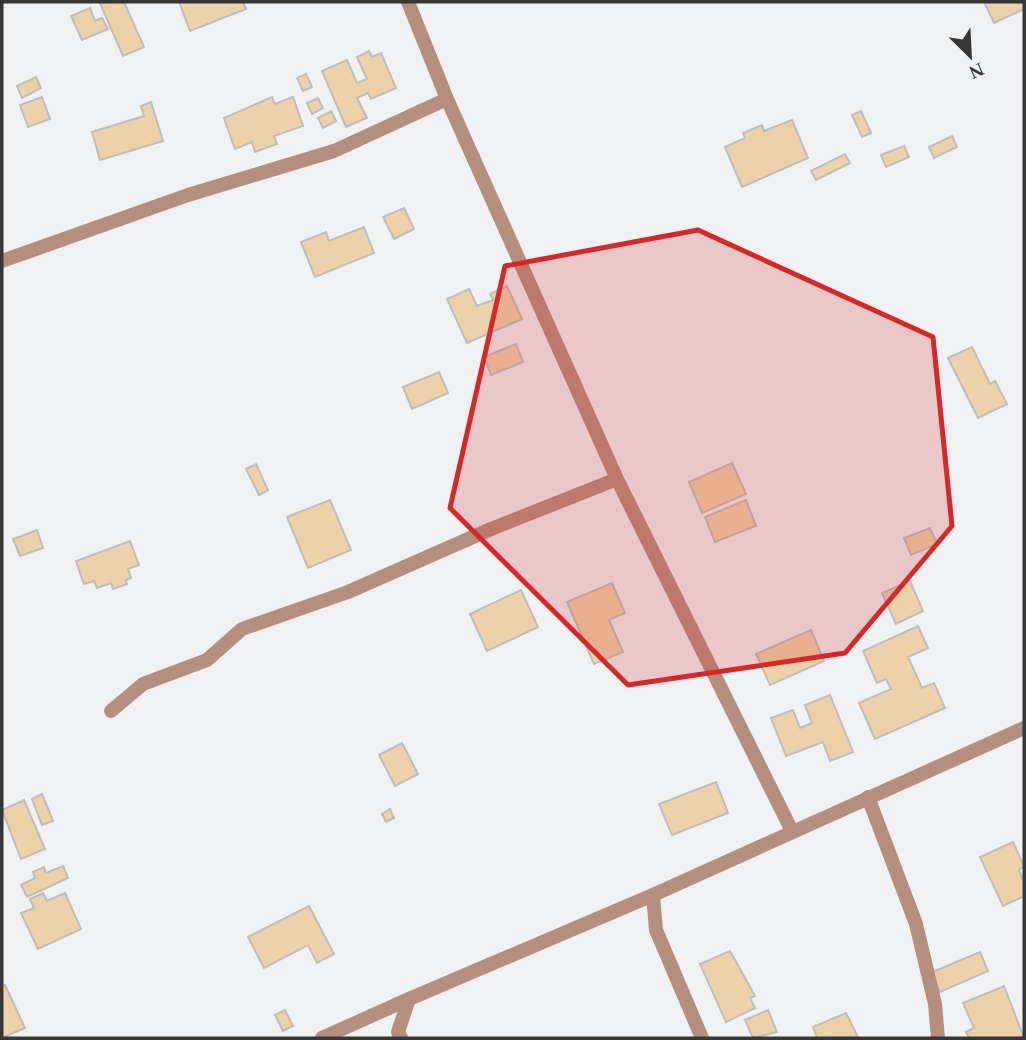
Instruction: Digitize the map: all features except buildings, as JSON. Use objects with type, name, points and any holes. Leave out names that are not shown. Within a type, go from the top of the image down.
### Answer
[{"type":"street","points":[[408,2],[447,99],[617,479],[792,831]]},
{"type":"street","points":[[2,261],[188,195],[334,150],[447,99]]},
{"type":"street","points":[[111,711],[143,684],[207,660],[242,629],[348,592],[491,528],[617,479]]},
{"type":"street","points":[[322,1038],[653,895],[1024,727]]},
{"type":"street","points":[[868,797],[916,924],[935,1004],[938,1038]]},
{"type":"street","points":[[653,895],[656,930],[702,1038]]},
{"type":"street","points":[[401,1038],[398,1032],[410,999]]},
{"type":"highlighted area","points":[[698,230],[933,337],[952,526],[845,653],[628,685],[450,508],[505,266]]}]
